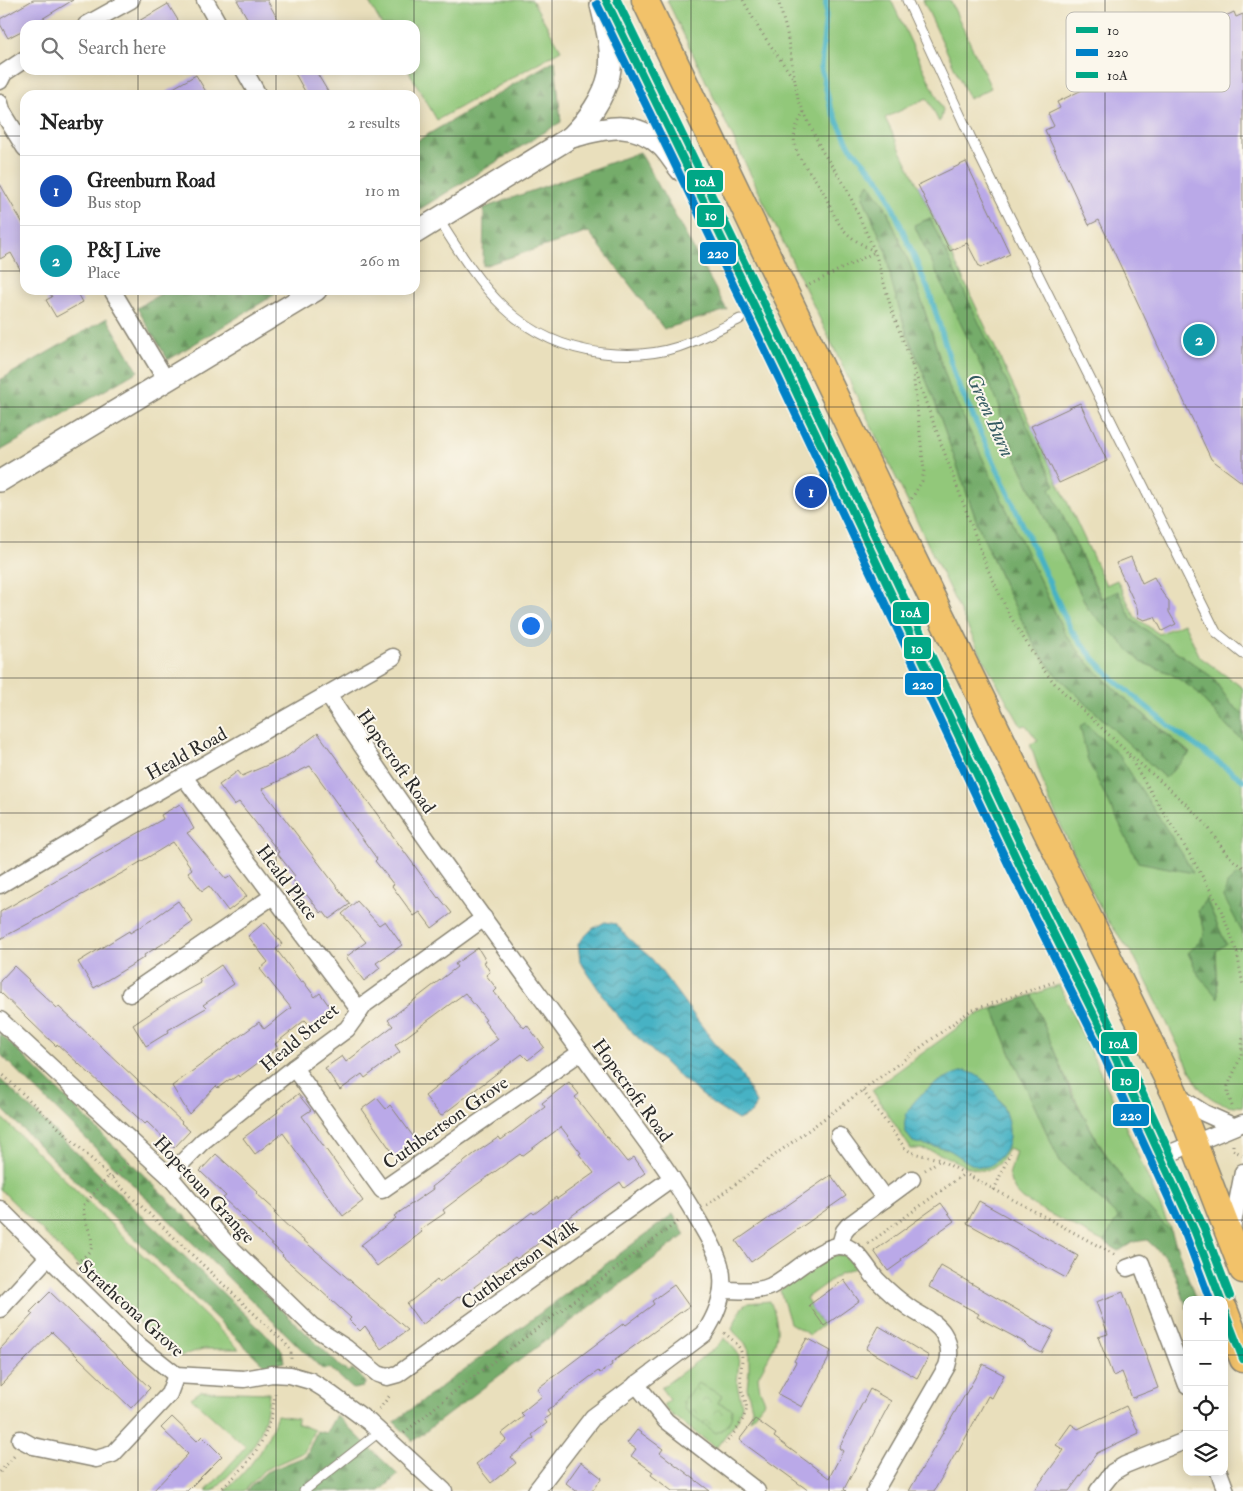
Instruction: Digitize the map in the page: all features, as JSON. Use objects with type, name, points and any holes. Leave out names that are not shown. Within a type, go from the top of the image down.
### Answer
[{"type":"main road","points":[[606,0],[702,196],[1019,864],[1115,1057],[1195,1232],[1219,1296]]},
{"type":"main road","points":[[645,0],[898,528],[1174,1092],[1243,1270]]},
{"type":"main road","points":[[1228,1320],[1243,1359]]},
{"type":"street","points":[[95,20],[131,0]]},
{"type":"street","points":[[205,0],[216,20]]},
{"type":"street","points":[[420,230],[571,138],[582,126],[602,93],[609,74],[609,52],[600,0]]},
{"type":"street","points":[[0,81],[4,73],[20,62]]},
{"type":"street","points":[[247,75],[255,90]]},
{"type":"street","points":[[0,103],[2,111],[20,140]]},
{"type":"street","points":[[571,138],[608,128],[626,127],[642,132],[661,145],[702,196]]},
{"type":"street","points":[[115,295],[166,380]]},
{"type":"street","points":[[0,481],[308,295]]},
{"type":"street","name":"Heald Road","points":[[0,885],[118,814],[393,657]]},
{"type":"street","name":"Hopecroft Road","points":[[328,694],[406,811],[672,1178],[699,1209],[720,1265],[722,1290],[720,1304],[704,1334],[593,1416],[537,1491]]},
{"type":"street","name":"Heald Place","points":[[184,777],[360,1011]]},
{"type":"street","points":[[130,994],[178,970],[273,896]]},
{"type":"street","name":"Heald Street","points":[[170,1176],[202,1142],[294,1068],[347,1029],[365,1004],[484,918]]},
{"type":"street","name":"Hopetoun Grange","points":[[0,1020],[170,1176],[226,1242],[312,1326],[346,1348],[378,1374],[387,1377]]},
{"type":"street","name":"Cuthbertson Grove","points":[[294,1068],[382,1190],[581,1052]]},
{"type":"street","points":[[1174,1092],[1204,1113],[1236,1120]]},
{"type":"street","points":[[1161,1157],[1194,1143],[1236,1120]]},
{"type":"street","points":[[838,1136],[885,1199]]},
{"type":"street","points":[[1230,1236],[1243,1172]]},
{"type":"street","name":"Cuthbertson Walk","points":[[387,1377],[398,1374],[672,1178]]},
{"type":"street","points":[[840,1246],[844,1231],[848,1226],[912,1179]]},
{"type":"street","name":"Strathcona Grove","points":[[0,1209],[132,1340],[176,1375],[244,1379],[272,1374],[290,1375],[311,1381],[324,1389],[374,1427]]},
{"type":"street","points":[[722,1290],[758,1291],[772,1286],[828,1248],[846,1247],[856,1253],[877,1281],[907,1307],[933,1323],[942,1331],[950,1351],[947,1366],[874,1491]]},
{"type":"street","points":[[0,1309],[48,1257]]},
{"type":"street","points":[[1127,1268],[1140,1263],[1183,1375]]},
{"type":"street","points":[[23,1441],[33,1446],[96,1459],[113,1454],[169,1394],[176,1375]]},
{"type":"street","points":[[636,1384],[666,1421],[757,1491]]},
{"type":"street","points":[[374,1427],[441,1490]]},
{"type":"street","points":[[1098,1491],[1113,1472],[1125,1465],[1183,1442]]},
{"type":"street","points":[[1220,1476],[1226,1491]]},
{"type":"lane","points":[[907,0],[976,147],[1216,632],[1243,654]]},
{"type":"lane","points":[[439,220],[467,265],[499,303],[542,336],[572,347],[596,352],[642,355],[678,347],[740,319]]},
{"type":"lane","points":[[304,1491],[374,1427]]},
{"type":"path","points":[[743,0],[759,29],[795,80]]},
{"type":"path","points":[[778,0],[787,33],[798,99],[822,151],[845,185],[875,252],[892,311],[988,570],[1010,616],[1043,669],[1056,685],[1193,811],[1205,823],[1227,856],[1243,867]]},
{"type":"path","points":[[804,112],[794,130],[795,145],[801,159],[822,188],[835,218],[843,230],[875,252]]},
{"type":"path","points":[[805,287],[875,252]]},
{"type":"path","points":[[906,506],[922,481],[924,470],[912,365]]},
{"type":"path","points":[[1125,750],[1220,907],[1237,952],[1243,986]]},
{"type":"path","points":[[1237,952],[1243,952]]},
{"type":"path","points":[[392,1443],[460,1387],[970,1011],[1062,979]]},
{"type":"path","points":[[1236,1120],[1228,1094],[1228,1086],[1241,1056],[1243,1035]]},
{"type":"path","points":[[0,1072],[286,1344],[291,1351],[289,1388],[275,1386],[274,1404],[267,1432],[255,1454],[219,1491]]},
{"type":"path","points":[[863,1091],[905,1148],[910,1152],[930,1156],[1116,1255],[1127,1268]]},
{"type":"path","points":[[994,1190],[1010,1153]]},
{"type":"path","points":[[856,1253],[964,1174]]},
{"type":"path","points":[[66,1275],[90,1249],[92,1243],[83,1211],[84,1205],[109,1176]]},
{"type":"path","points":[[711,1323],[731,1338],[740,1348],[743,1356],[740,1385],[746,1408],[741,1423],[714,1459]]},
{"type":"path","points":[[0,1472],[23,1441]]},
{"type":"green space","points":[[368,0],[532,0],[561,50],[437,120],[411,75],[420,75],[420,20],[379,20]]},
{"type":"green space","points":[[667,0],[891,0],[943,110],[939,122],[927,98],[885,118],[950,251],[1106,585],[1117,580],[1135,617],[1159,634],[1184,623],[1200,657],[1243,688],[1243,714],[1231,704],[1212,677],[1132,620],[1118,592],[1102,599],[1049,488],[1055,485],[1000,407],[1001,426],[1088,609],[1141,662],[1170,673],[1195,690],[1228,728],[1243,740],[1243,1106],[1230,1106],[1217,1101],[1206,1094],[1197,1084],[1135,958],[1106,918],[1096,900],[1049,800],[1030,744],[1038,741],[1026,725],[1021,726],[981,655]],"holes":[[[863,197],[885,206],[910,265],[949,387],[1065,634],[1089,664],[1122,696],[1190,753],[1165,778],[1055,674],[1036,648],[1005,587],[978,525],[932,394],[907,334],[892,284],[886,250]],[[1206,899],[1226,944],[1216,950],[1218,997],[1200,941],[1204,930],[1198,911]]]},
{"type":"green space","points":[[923,0],[950,0],[991,88],[969,99]]},
{"type":"green space","points":[[555,60],[561,122],[420,209],[420,139]]},
{"type":"green space","points":[[640,152],[727,310],[664,329],[589,232],[483,266],[484,208]]},
{"type":"green space","points":[[869,183],[885,206],[910,265],[949,387],[1065,634],[1089,664],[1122,696],[1190,754],[1165,778],[1055,674],[1036,648],[1005,587],[978,525],[932,394],[907,334],[892,284],[886,250],[863,197],[864,190]]},
{"type":"green space","points":[[930,218],[1055,485],[1050,488],[1101,599],[1118,591],[1132,620],[1212,677],[1231,704],[1243,714],[1243,740],[1228,728],[1195,690],[1170,673],[1141,662],[1088,609],[1001,426],[1000,407],[914,225]]},
{"type":"green space","points":[[159,295],[274,295],[168,360],[137,308]]},
{"type":"green space","points":[[107,318],[138,371],[0,451],[0,380]]},
{"type":"green space","points":[[1085,723],[1119,755],[1193,873],[1138,862],[1088,761],[1080,726]]},
{"type":"green space","points":[[1237,875],[1243,877],[1243,934],[1224,897],[1227,884]]},
{"type":"green space","points":[[1206,899],[1226,944],[1216,951],[1218,998],[1199,976],[1188,953],[1204,935],[1198,911]]},
{"type":"green space","points":[[1059,985],[1121,1116],[1172,1233],[1135,1195],[1114,1167],[1099,1144],[1074,1096],[1032,995]]},
{"type":"green space","points":[[1032,995],[1071,1093],[1101,1148],[1131,1190],[1172,1233],[1195,1296],[1183,1297],[1176,1276],[1165,1257],[1147,1240],[1133,1242],[1119,1251],[1104,1242],[1118,1217],[1060,1162],[1010,1052],[993,1008]]},
{"type":"green space","points":[[993,1008],[1010,1052],[1060,1162],[1119,1217],[1104,1242],[1023,1199],[1016,1192],[1009,1175],[1016,1151],[1008,1148],[1001,1161],[993,1168],[984,1170],[965,1166],[931,1151],[911,1149],[872,1090],[972,1017]]},
{"type":"green space","points":[[0,1033],[202,1233],[341,1367],[348,1372],[353,1369],[366,1382],[363,1387],[353,1389],[330,1368],[323,1370],[133,1185],[0,1054]]},
{"type":"green space","points":[[0,1079],[282,1350],[284,1362],[266,1367],[0,1107]]},
{"type":"green space","points":[[0,1116],[239,1349],[203,1349],[180,1356],[167,1349],[87,1275],[0,1189]]},
{"type":"green space","points":[[673,1214],[685,1235],[413,1441],[394,1422]]},
{"type":"green space","points":[[845,1255],[857,1267],[839,1274],[806,1298],[823,1325],[810,1335],[790,1323],[780,1290],[827,1257]]},
{"type":"green space","points":[[770,1301],[777,1324],[776,1341],[758,1377],[760,1390],[765,1401],[750,1420],[752,1408],[747,1388],[749,1351],[745,1343],[732,1328],[742,1307],[748,1303]]},
{"type":"green space","points":[[725,1338],[739,1356],[737,1384],[742,1405],[738,1419],[716,1448],[672,1415],[663,1405],[670,1400],[661,1388],[715,1348]]},
{"type":"green space","points":[[698,1383],[722,1395],[718,1403],[732,1409],[728,1424],[716,1433],[684,1409],[683,1401]]},
{"type":"green space","points":[[201,1391],[269,1393],[263,1424],[252,1448],[235,1469],[213,1491],[206,1491],[246,1447],[191,1398]]},
{"type":"green space","points":[[277,1415],[298,1418],[296,1423],[314,1430],[304,1452],[264,1470],[244,1491],[225,1491],[250,1466],[268,1437]]},
{"type":"green space","points":[[336,1415],[398,1475],[380,1491],[246,1491],[266,1472],[306,1456],[317,1431],[326,1433]]},
{"type":"water","points":[[605,922],[616,924],[628,938],[652,959],[713,1041],[738,1069],[756,1103],[751,1114],[738,1120],[714,1105],[680,1077],[631,1031],[610,1007],[580,961],[578,943],[592,929]]},
{"type":"water","points":[[965,1071],[983,1079],[990,1087],[1003,1106],[1009,1126],[1009,1139],[1005,1150],[993,1164],[984,1167],[969,1163],[947,1149],[913,1142],[905,1129],[905,1119],[909,1109],[925,1091],[946,1078]]},
{"type":"building","points":[[33,0],[73,0],[40,20],[20,20],[20,32],[8,38],[0,24],[0,19]]},
{"type":"building","points":[[237,0],[267,0],[278,20],[248,20]]},
{"type":"building","points":[[168,4],[178,20],[141,20]]},
{"type":"building","points":[[1234,12],[1236,17],[1243,14],[1243,483],[1211,459],[1099,220],[1089,225],[1045,130],[1054,126],[1048,114],[1060,108],[1057,102],[1078,92],[1230,92],[1230,14]]},
{"type":"building","points":[[196,75],[205,90],[170,90]]},
{"type":"building","points":[[296,75],[318,75],[327,90],[304,90]]},
{"type":"building","points":[[966,162],[1010,254],[980,268],[967,243],[950,251],[918,185]]},
{"type":"building","points":[[0,184],[20,218],[20,269],[11,253],[0,259]]},
{"type":"building","points":[[51,295],[79,295],[83,302],[56,317],[46,300],[52,297]]},
{"type":"building","points":[[1080,403],[1107,461],[1059,483],[1031,426]]},
{"type":"building","points":[[1131,557],[1142,583],[1154,577],[1169,601],[1169,612],[1176,624],[1162,631],[1155,617],[1144,620],[1138,617],[1137,608],[1116,563]]},
{"type":"building","points":[[318,733],[438,898],[452,913],[432,928],[420,912],[414,916],[392,886],[394,885],[375,861],[377,859],[310,766],[262,789],[350,904],[329,919],[323,911],[321,913],[306,894],[302,898],[293,886],[296,884],[292,879],[295,876],[277,853],[279,852],[239,802],[234,805],[219,785],[238,771],[242,776],[286,757]]},
{"type":"building","points":[[180,804],[194,829],[187,833],[226,879],[231,876],[247,896],[228,911],[209,886],[202,891],[188,872],[192,869],[173,842],[124,872],[0,939],[0,912],[163,819],[161,815]]},
{"type":"building","points":[[178,901],[193,922],[144,955],[145,957],[94,988],[78,962],[129,931],[130,933],[153,919]]},
{"type":"building","points":[[357,901],[379,925],[385,921],[402,945],[376,963],[380,968],[364,981],[346,957],[366,942],[342,914]]},
{"type":"building","points":[[265,922],[282,944],[276,949],[301,982],[303,981],[315,997],[320,993],[332,1010],[311,1026],[305,1020],[275,1044],[278,1048],[239,1077],[238,1075],[230,1079],[218,1088],[216,1086],[189,1114],[172,1086],[259,1022],[264,1029],[291,1008],[260,969],[268,962],[248,936]]},
{"type":"building","points":[[478,948],[490,972],[486,975],[497,989],[494,992],[524,1028],[527,1025],[544,1047],[528,1060],[522,1054],[441,1116],[425,1096],[498,1039],[465,993],[395,1045],[400,1052],[365,1078],[362,1074],[340,1090],[325,1068],[342,1056],[346,1062],[393,1026],[388,1020],[457,967],[455,964]]},
{"type":"building","points":[[221,965],[234,984],[203,1005],[206,1008],[168,1030],[169,1032],[146,1046],[133,1025],[170,1000],[201,983],[199,980]]},
{"type":"building","points":[[14,966],[190,1131],[174,1148],[57,1044],[56,1046],[0,992],[0,981]]},
{"type":"building","points":[[569,1082],[579,1094],[575,1097],[627,1162],[634,1157],[645,1173],[624,1188],[620,1182],[574,1214],[548,1234],[550,1235],[517,1259],[515,1257],[422,1325],[407,1304],[437,1280],[439,1283],[532,1212],[534,1214],[556,1197],[557,1199],[594,1173],[579,1154],[581,1153],[561,1127],[522,1156],[520,1154],[472,1188],[443,1210],[445,1213],[420,1230],[422,1232],[377,1266],[361,1245],[396,1218],[394,1216],[433,1189],[432,1187],[474,1154],[499,1137],[501,1140],[545,1107],[542,1103]]},
{"type":"building","points":[[298,1094],[311,1110],[302,1116],[363,1201],[343,1216],[283,1133],[255,1154],[243,1138],[278,1112],[277,1110]]},
{"type":"building","points":[[377,1098],[386,1109],[390,1105],[421,1147],[400,1163],[362,1109]]},
{"type":"building","points":[[216,1154],[258,1192],[256,1193],[276,1211],[274,1213],[295,1233],[408,1330],[381,1349],[365,1326],[360,1331],[349,1320],[351,1318],[282,1256],[223,1198],[226,1196],[200,1171]]},
{"type":"building","points":[[831,1175],[846,1196],[751,1262],[736,1241]]},
{"type":"building","points":[[979,1201],[1078,1256],[1066,1278],[967,1223]]},
{"type":"building","points":[[941,1203],[954,1221],[901,1259],[902,1261],[888,1271],[874,1251]]},
{"type":"building","points":[[941,1266],[1054,1331],[1042,1353],[977,1317],[979,1314],[929,1287]]},
{"type":"building","points":[[844,1280],[859,1301],[824,1326],[809,1305]]},
{"type":"building","points":[[674,1285],[689,1306],[611,1363],[612,1365],[600,1373],[598,1371],[547,1411],[550,1415],[544,1419],[547,1423],[532,1435],[534,1438],[511,1457],[516,1463],[491,1483],[476,1464],[506,1440],[501,1434],[524,1416],[521,1413],[542,1396],[537,1389],[624,1323],[626,1325],[654,1304],[652,1301]]},
{"type":"building","points":[[50,1292],[150,1388],[131,1408],[52,1332],[0,1386],[0,1349],[33,1314],[30,1312]]},
{"type":"building","points":[[1123,1292],[1158,1388],[1132,1398],[1122,1372],[1113,1376],[1098,1337],[1108,1334],[1096,1302]]},
{"type":"building","points":[[879,1326],[929,1356],[917,1378],[866,1349]]},
{"type":"building","points":[[807,1338],[831,1351],[802,1407],[778,1394]]},
{"type":"building","points":[[983,1364],[1004,1375],[992,1398],[988,1396],[958,1452],[934,1491],[909,1491]]},
{"type":"building","points":[[870,1389],[891,1401],[844,1489],[846,1491],[809,1491],[739,1440],[755,1419],[776,1434],[774,1437],[829,1478],[843,1451],[839,1448]]},
{"type":"building","points":[[1126,1406],[1139,1433],[1097,1453],[1069,1491],[1034,1491],[1064,1450],[1056,1445],[1071,1424],[1078,1429]]},
{"type":"building","points":[[172,1417],[197,1441],[202,1436],[222,1456],[187,1491],[153,1491],[188,1454],[161,1428]]},
{"type":"building","points":[[637,1430],[663,1449],[660,1453],[710,1491],[672,1491],[651,1475],[653,1472],[631,1456],[636,1449],[627,1443]]},
{"type":"building","points":[[581,1462],[602,1478],[592,1491],[576,1491],[566,1483]]},
{"type":"waterway","name":"Green Burn","points":[[826,0],[821,67],[830,106],[849,145],[883,184],[930,294],[956,379],[1071,630],[1112,678],[1178,733],[1243,780]]},
{"type":"transit line","name":"10","points":[[606,0],[788,375],[1019,864],[1115,1057],[1195,1232],[1219,1296]]},
{"type":"transit line","name":"10A","points":[[617,0],[797,371],[1028,860],[1124,1053],[1204,1228],[1230,1296]]},
{"type":"transit line","name":"220","points":[[597,4],[779,379],[1010,868],[1106,1061],[1186,1236],[1208,1296]]},
{"type":"transit line","name":"10","points":[[1228,1320],[1243,1359]]},
{"type":"place","name":"P&J Live","points":[[1199,340]]},
{"type":"place","name":"Greenburn Road","points":[[811,492]]}]
